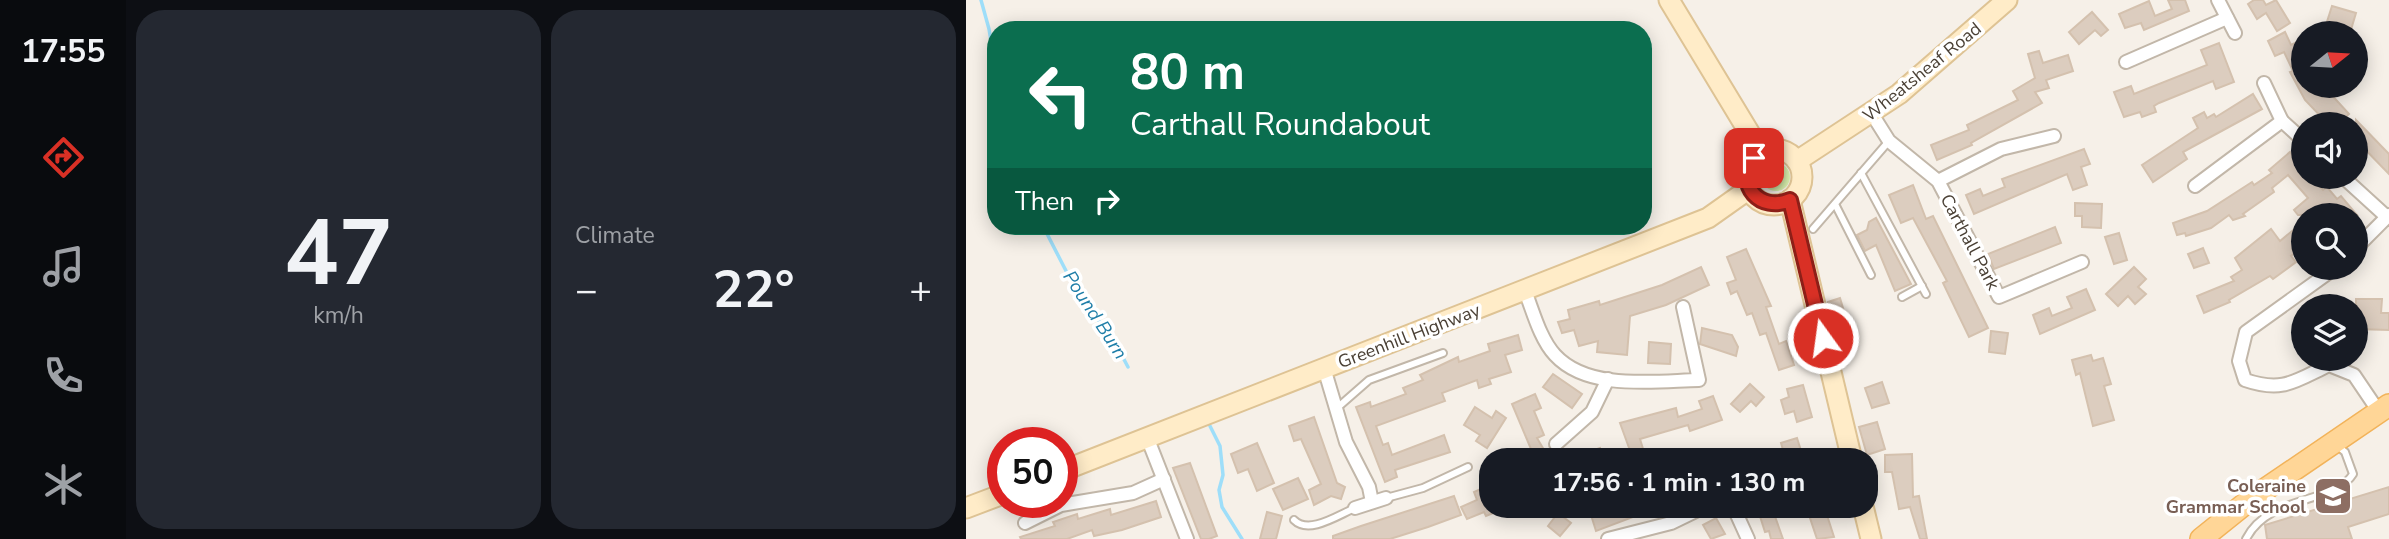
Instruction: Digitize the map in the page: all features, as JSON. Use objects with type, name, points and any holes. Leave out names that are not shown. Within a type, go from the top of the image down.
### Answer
[{"type":"main road","points":[[1669,0],[1761,152]]},
{"type":"main road","name":"Wheatsheaf Road","points":[[1797,161],[1872,114],[1920,77],[2007,0]]},
{"type":"main road","points":[[1777,149],[1797,161],[1802,178],[1796,194],[1790,200],[1781,204],[1762,202],[1749,189],[1749,165],[1761,152],[1777,149]]},
{"type":"main road","name":"Greenhill Highway","points":[[1078,465],[1708,218],[1749,189]]},
{"type":"main road","points":[[1790,200],[1849,448]]},
{"type":"main road","points":[[2201,539],[2251,499],[2384,409]]},
{"type":"main road","points":[[966,508],[987,500]]},
{"type":"main road","points":[[1866,518],[1871,539]]},
{"type":"street","points":[[2218,0],[2235,33]]},
{"type":"street","points":[[2126,62],[2227,18]]},
{"type":"street","points":[[2263,83],[2282,121],[2291,129]]},
{"type":"street","name":"Carthall Park","points":[[1872,114],[1889,141],[1938,181],[1999,297],[2082,262]]},
{"type":"street","points":[[2195,186],[2282,121]]},
{"type":"street","name":"Carthall Park","points":[[1938,181],[2001,149],[2054,136]]},
{"type":"street","points":[[2357,189],[2388,216],[2368,236]]},
{"type":"street","points":[[2318,280],[2246,332],[2239,361],[2245,380],[2269,388],[2290,384],[2329,365],[2354,375],[2384,409]]},
{"type":"street","points":[[1525,291],[1554,354],[1584,373],[1608,379],[1699,380],[1683,307]]},
{"type":"street","points":[[1324,368],[1346,442],[1369,487],[1372,502]]},
{"type":"street","points":[[1560,435],[1592,412],[1608,379]]},
{"type":"street","points":[[1147,438],[1188,539]]},
{"type":"street","points":[[1025,523],[1061,505],[1133,493],[1164,479]]},
{"type":"street","points":[[1355,508],[1386,498]]},
{"type":"street","points":[[1608,539],[1681,518]]},
{"type":"street","points":[[1738,518],[1748,539]]},
{"type":"lane","points":[[1814,229],[1889,141]]},
{"type":"lane","points":[[1861,173],[1926,294]]},
{"type":"lane","points":[[1835,204],[1871,275]]},
{"type":"lane","points":[[1902,297],[1922,286]]},
{"type":"lane","points":[[1336,410],[1369,380],[1443,353]]},
{"type":"lane","points":[[2246,539],[2252,527],[2283,506],[2347,484],[2353,474],[2351,463],[2334,443]]},
{"type":"lane","points":[[1386,498],[1423,488],[1468,467]]},
{"type":"lane","points":[[1294,520],[1301,526],[1309,527],[1355,508]]},
{"type":"green space","points":[[1776,163],[1786,167],[1790,177],[1786,187],[1776,191],[1766,187],[1762,177],[1766,167]]},
{"type":"building","points":[[2168,0],[2185,0],[2189,11],[2144,30],[2141,23],[2125,28],[2119,14],[2149,1],[2155,16],[2172,9]]},
{"type":"building","points":[[2254,0],[2263,0],[2266,5],[2276,0],[2290,23],[2277,31],[2266,13],[2257,19],[2248,4]]},
{"type":"building","points":[[2332,6],[2356,13],[2354,21],[2327,21]]},
{"type":"building","points":[[2092,12],[2108,30],[2101,36],[2095,30],[2079,44],[2069,32]]},
{"type":"building","points":[[2285,32],[2291,45],[2291,67],[2284,52],[2275,56],[2268,41]]},
{"type":"building","points":[[2219,43],[2234,82],[2216,89],[2213,81],[2159,103],[2154,106],[2156,112],[2142,117],[2140,112],[2124,117],[2114,92],[2131,86],[2134,94],[2207,65],[2201,50]]},
{"type":"building","points":[[2039,51],[2043,63],[2068,55],[2073,71],[2046,80],[2049,88],[2035,92],[2042,103],[1971,143],[1972,145],[1937,160],[1931,145],[1969,130],[1967,125],[2018,100],[2013,91],[2035,78],[2028,54]]},
{"type":"building","points":[[2253,94],[2262,109],[2183,152],[2187,159],[2153,182],[2142,165],[2198,128],[2193,118],[2204,112],[2207,118],[2214,114],[2216,117]]},
{"type":"building","points":[[2304,98],[2334,98],[2347,112],[2316,112]]},
{"type":"building","points":[[2368,132],[2389,154],[2389,174],[2368,152]]},
{"type":"building","points":[[2084,149],[2090,164],[2081,167],[2087,185],[2073,190],[2067,174],[1974,214],[1966,195],[1980,189],[1983,196],[2005,187],[2002,179]]},
{"type":"building","points":[[2291,153],[2291,178],[2288,175],[2272,188],[2274,192],[2243,214],[2245,216],[2233,220],[2229,215],[2211,228],[2186,236],[2185,233],[2177,235],[2173,223],[2207,211],[2252,182],[2254,185],[2272,173],[2269,170]]},
{"type":"building","points":[[1913,185],[1926,219],[1933,216],[1988,328],[1969,337],[1943,283],[1947,281],[1913,218],[1901,223],[1889,195]]},
{"type":"building","points":[[2300,189],[2329,189],[2337,199],[2341,196],[2347,203],[2302,203],[2308,198]]},
{"type":"building","points":[[2075,203],[2102,204],[2101,228],[2082,227],[2082,216],[2075,216]]},
{"type":"building","points":[[1876,218],[1911,284],[1895,291],[1876,245],[1865,251],[1857,235],[1867,230],[1869,222]]},
{"type":"building","points":[[2055,227],[2061,243],[1994,269],[1988,254]]},
{"type":"building","points":[[2271,229],[2280,241],[2291,232],[2291,266],[2273,279],[2270,276],[2229,300],[2230,302],[2204,313],[2197,296],[2234,281],[2231,277],[2242,270],[2235,258]]},
{"type":"building","points":[[2119,233],[2127,260],[2114,264],[2105,237]]},
{"type":"building","points":[[2203,248],[2209,263],[2194,268],[2188,254]]},
{"type":"building","points":[[1746,249],[1771,306],[1766,307],[1779,344],[1786,341],[1794,365],[1779,370],[1766,333],[1760,335],[1752,313],[1747,315],[1737,291],[1731,294],[1727,283],[1736,280],[1727,257]]},
{"type":"building","points":[[1701,267],[1709,285],[1666,305],[1630,316],[1627,355],[1597,352],[1598,341],[1579,346],[1574,330],[1562,333],[1558,322],[1570,319],[1568,310],[1599,301],[1600,305],[1662,285]]},
{"type":"building","points":[[2134,267],[2146,279],[2138,287],[2146,294],[2135,304],[2128,296],[2118,306],[2106,294]]},
{"type":"building","points":[[2086,289],[2095,310],[2040,334],[2033,315],[2049,308],[2052,316],[2072,308],[2067,297]]},
{"type":"building","points":[[1840,298],[1854,345],[1843,348],[1828,302]]},
{"type":"building","points":[[2368,299],[2382,299],[2381,313],[2389,313],[2389,330],[2368,329]]},
{"type":"building","points":[[1702,328],[1732,335],[1738,347],[1736,356],[1700,344]]},
{"type":"building","points":[[1991,331],[2008,333],[2005,354],[1989,352]]},
{"type":"building","points":[[1518,335],[1522,350],[1505,355],[1511,372],[1489,379],[1491,384],[1479,388],[1477,380],[1442,393],[1445,401],[1376,426],[1383,445],[1388,443],[1392,455],[1444,435],[1450,452],[1395,470],[1397,477],[1385,482],[1356,407],[1370,402],[1371,407],[1406,394],[1403,388],[1423,380],[1420,375],[1458,357],[1459,362],[1490,351],[1488,344]]},
{"type":"building","points":[[1649,342],[1671,344],[1670,364],[1648,363]]},
{"type":"building","points":[[2091,355],[2093,361],[2103,358],[2111,384],[2104,386],[2114,420],[2093,426],[2080,373],[2076,375],[2072,360]]},
{"type":"building","points":[[1553,374],[1582,394],[1572,408],[1543,387]]},
{"type":"building","points":[[1882,382],[1889,403],[1872,408],[1865,388]]},
{"type":"building","points":[[1750,384],[1764,397],[1756,406],[1751,401],[1740,412],[1731,404]]},
{"type":"building","points":[[1803,385],[1812,417],[1797,422],[1794,411],[1785,414],[1781,400],[1789,397],[1787,389]]},
{"type":"building","points":[[1535,394],[1541,408],[1534,411],[1544,435],[1537,438],[1543,448],[1531,448],[1512,404]]},
{"type":"building","points":[[1713,396],[1722,420],[1690,431],[1688,425],[1640,439],[1643,448],[1629,448],[1620,423],[1676,408],[1678,417],[1702,409],[1699,401]]},
{"type":"building","points":[[1475,407],[1492,418],[1496,411],[1506,418],[1487,448],[1476,441],[1480,435],[1464,425]]},
{"type":"building","points":[[1314,417],[1337,483],[1345,487],[1341,499],[1331,496],[1314,505],[1309,490],[1321,484],[1301,439],[1294,441],[1289,426]]},
{"type":"building","points":[[1877,422],[1885,449],[1878,451],[1878,448],[1865,448],[1859,427]]},
{"type":"building","points":[[1797,438],[1800,448],[1782,448],[1781,443]]},
{"type":"building","points":[[1257,443],[1274,483],[1257,491],[1248,469],[1238,473],[1231,454]]},
{"type":"building","points":[[1912,454],[1913,497],[1919,496],[1927,539],[1920,539],[1910,507],[1899,509],[1892,472],[1885,472],[1885,455]]},
{"type":"building","points":[[1190,463],[1217,536],[1209,539],[1201,539],[1173,468]]},
{"type":"building","points":[[1298,478],[1308,499],[1283,510],[1273,489]]},
{"type":"building","points":[[2389,487],[2389,514],[2348,527],[2352,539],[2267,539],[2265,525]]},
{"type":"building","points":[[1479,490],[1479,514],[1467,519],[1461,507],[1477,500],[1474,492]]},
{"type":"building","points":[[1454,496],[1461,515],[1428,527],[1390,539],[1333,539],[1333,536],[1361,526]]},
{"type":"building","points":[[1156,501],[1161,517],[1094,536],[1092,530],[1067,539],[1020,537],[1055,526],[1053,522],[1065,518],[1078,519],[1110,509],[1111,515]]},
{"type":"building","points":[[1267,512],[1282,516],[1276,539],[1260,539]]},
{"type":"building","points":[[1554,518],[1564,518],[1571,523],[1560,536],[1548,526]]},
{"type":"building","points":[[1592,518],[1630,518],[1596,531]]},
{"type":"building","points":[[1716,518],[1725,534],[1711,539],[1703,525]]},
{"type":"building","points":[[1761,518],[1776,518],[1783,539],[1771,539],[1769,531],[1765,532]]},
{"type":"building","points":[[1810,518],[1828,518],[1834,537],[1817,539]]},
{"type":"waterway","name":"Pound Burn","points":[[981,0],[987,22]]},
{"type":"waterway","name":"Pound Burn","points":[[1048,235],[1082,302],[1110,333],[1128,367]]},
{"type":"waterway","name":"Pound Burn","points":[[1210,426],[1220,446],[1223,475],[1219,490],[1222,507],[1242,539]]},
{"type":"place","name":"Coleraine Grammar School","points":[[2333,496]]},
{"type":"route","points":[[1754,158],[1749,165],[1747,181],[1755,197],[1772,205],[1790,200],[1823,338]]}]
